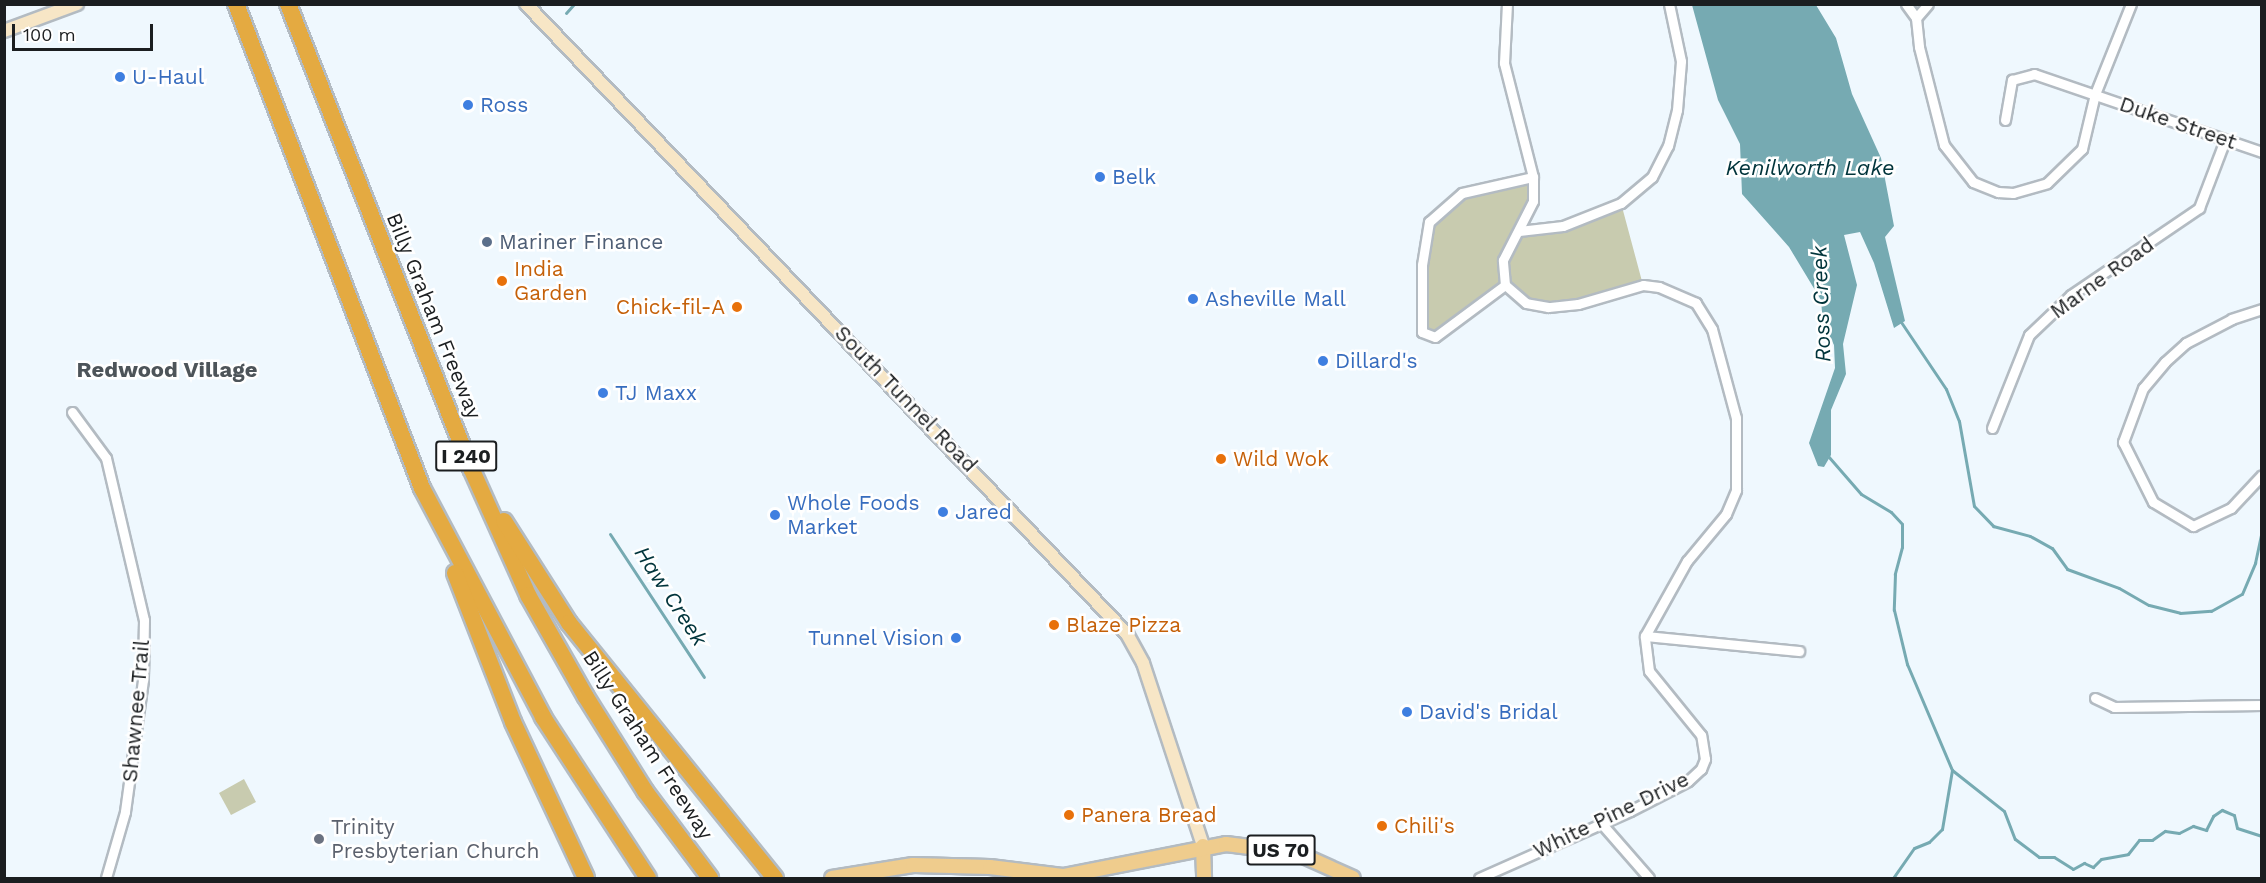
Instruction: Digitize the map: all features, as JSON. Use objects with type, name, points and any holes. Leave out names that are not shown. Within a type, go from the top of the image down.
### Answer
[{"type":"highway","name":"I 240","points":[[236,4],[422,488],[543,717],[648,879]]},
{"type":"highway","name":"Billy Graham Freeway","points":[[288,4],[471,468],[528,595],[586,697],[645,790],[709,877]]},
{"type":"highway","points":[[471,468],[569,623],[776,879]]},
{"type":"highway","points":[[422,488],[513,722],[586,879]]},
{"type":"main road","points":[[4,31],[77,4]]},
{"type":"main road","name":"South Tunnel Road","points":[[526,4],[1128,634],[1143,663],[1203,846]]},
{"type":"main road","name":"US 70","points":[[1058,877],[1203,846],[1249,844],[1297,853],[1353,879]]},
{"type":"main road","points":[[1203,846],[1204,879]]},
{"type":"main road","points":[[832,879],[913,865],[990,867],[1058,877]]},
{"type":"street","points":[[1507,4],[1504,63],[1533,177],[1533,201],[1503,260],[1505,285],[1526,303],[1548,307],[1578,304],[1643,285],[1659,287],[1696,303],[1712,329],[1736,418],[1736,490],[1726,514],[1687,561],[1645,636],[1799,651]]},
{"type":"street","points":[[1519,231],[1563,226],[1621,203],[1652,177],[1668,146],[1677,110],[1681,61],[1669,4]]},
{"type":"street","points":[[1906,4],[1916,18],[1919,47],[1944,144],[1973,182],[1998,192],[2031,190],[2066,169],[2082,149],[2095,94],[2131,4]]},
{"type":"street","points":[[1916,18],[1928,4]]},
{"type":"street","name":"Duke Street","points":[[2005,120],[2012,80],[2022,75],[2034,74],[2262,152]]},
{"type":"street","name":"Marne Road","points":[[1992,428],[2029,335],[2071,295],[2199,208],[2225,140]]},
{"type":"street","points":[[1505,285],[1435,337],[1422,332],[1422,265],[1429,222],[1462,193],[1533,177]]},
{"type":"street","points":[[2262,309],[2232,319],[2186,343],[2165,362],[2143,388],[2123,442],[2153,502],[2193,526],[2231,508],[2262,475]]},
{"type":"street","name":"Shawnee Trail","points":[[72,412],[106,458],[144,620],[143,680],[125,812],[106,879]]},
{"type":"street","name":"White Pine Drive","points":[[1479,879],[1688,781],[1706,759],[1701,735],[1649,672],[1645,636]]},
{"type":"street","points":[[2095,698],[2114,707],[2262,705]]},
{"type":"street","points":[[1601,823],[1649,879]]},
{"type":"green space","points":[[1533,177],[1533,201],[1519,231],[1563,226],[1621,203],[1643,285],[1578,304],[1526,303],[1505,285],[1435,337],[1422,332],[1429,222],[1462,193]]},
{"type":"green space","points":[[244,779],[256,802],[231,815],[219,793]]},
{"type":"water","name":"Kenilworth Lake","points":[[1692,5],[1816,5],[1836,38],[1852,94],[1881,158],[1894,226],[1885,237],[1905,321],[1894,328],[1874,263],[1860,232],[1844,235],[1857,285],[1843,344],[1846,374],[1831,410],[1831,455],[1824,467],[1818,466],[1809,443],[1835,368],[1834,345],[1823,324],[1821,300],[1789,247],[1742,194],[1740,144],[1718,100]]},
{"type":"waterway","name":"Haw Creek","points":[[566,13],[574,4]]},
{"type":"waterway","points":[[1901,322],[1946,389],[1959,421],[1974,506],[1993,526],[2030,536],[2052,548],[2067,569],[2119,588],[2149,605],[2180,613],[2211,611],[2242,594],[2255,563],[2262,531]]},
{"type":"waterway","name":"Ross Creek","points":[[1828,456],[1861,494],[1891,512],[1902,524],[1902,547],[1895,574],[1894,610],[1907,664],[1952,770],[1942,829],[1929,842],[1914,848],[1893,878]]},
{"type":"waterway","name":"Haw Creek","points":[[610,534],[704,677]]},
{"type":"waterway","points":[[1952,770],[2004,811],[2015,839],[2039,857],[2054,857],[2073,869],[2084,863],[2093,867],[2101,859],[2128,854],[2139,840],[2152,840],[2165,831],[2179,833],[2193,826],[2206,830],[2213,816],[2222,810],[2234,815],[2237,828],[2262,836]]},
{"type":"place","name":"U-Haul","points":[[120,77]]},
{"type":"place","name":"Ross","points":[[468,105]]},
{"type":"place","name":"Belk","points":[[1100,177]]},
{"type":"place","name":"Mariner Finance","points":[[487,242]]},
{"type":"place","name":"India Garden","points":[[502,281]]},
{"type":"place","name":"Asheville Mall","points":[[1193,299]]},
{"type":"place","name":"Chick-fil-A","points":[[737,307]]},
{"type":"place","name":"Dillard's","points":[[1323,361]]},
{"type":"place","name":"TJ Maxx","points":[[603,393]]},
{"type":"place","name":"Wild Wok","points":[[1221,459]]},
{"type":"place","name":"Jared","points":[[943,512]]},
{"type":"place","name":"Whole Foods Market","points":[[775,515]]},
{"type":"place","name":"Blaze Pizza","points":[[1054,625]]},
{"type":"place","name":"Tunnel Vision","points":[[956,638]]},
{"type":"place","name":"David's Bridal","points":[[1407,712]]},
{"type":"place","name":"Panera Bread","points":[[1069,815]]},
{"type":"place","name":"Chili's","points":[[1382,826]]},
{"type":"place","name":"Trinity Presbyterian Church","points":[[319,839]]},
{"type":"district","name":"Redwood Village","points":[[167,370]]}]
